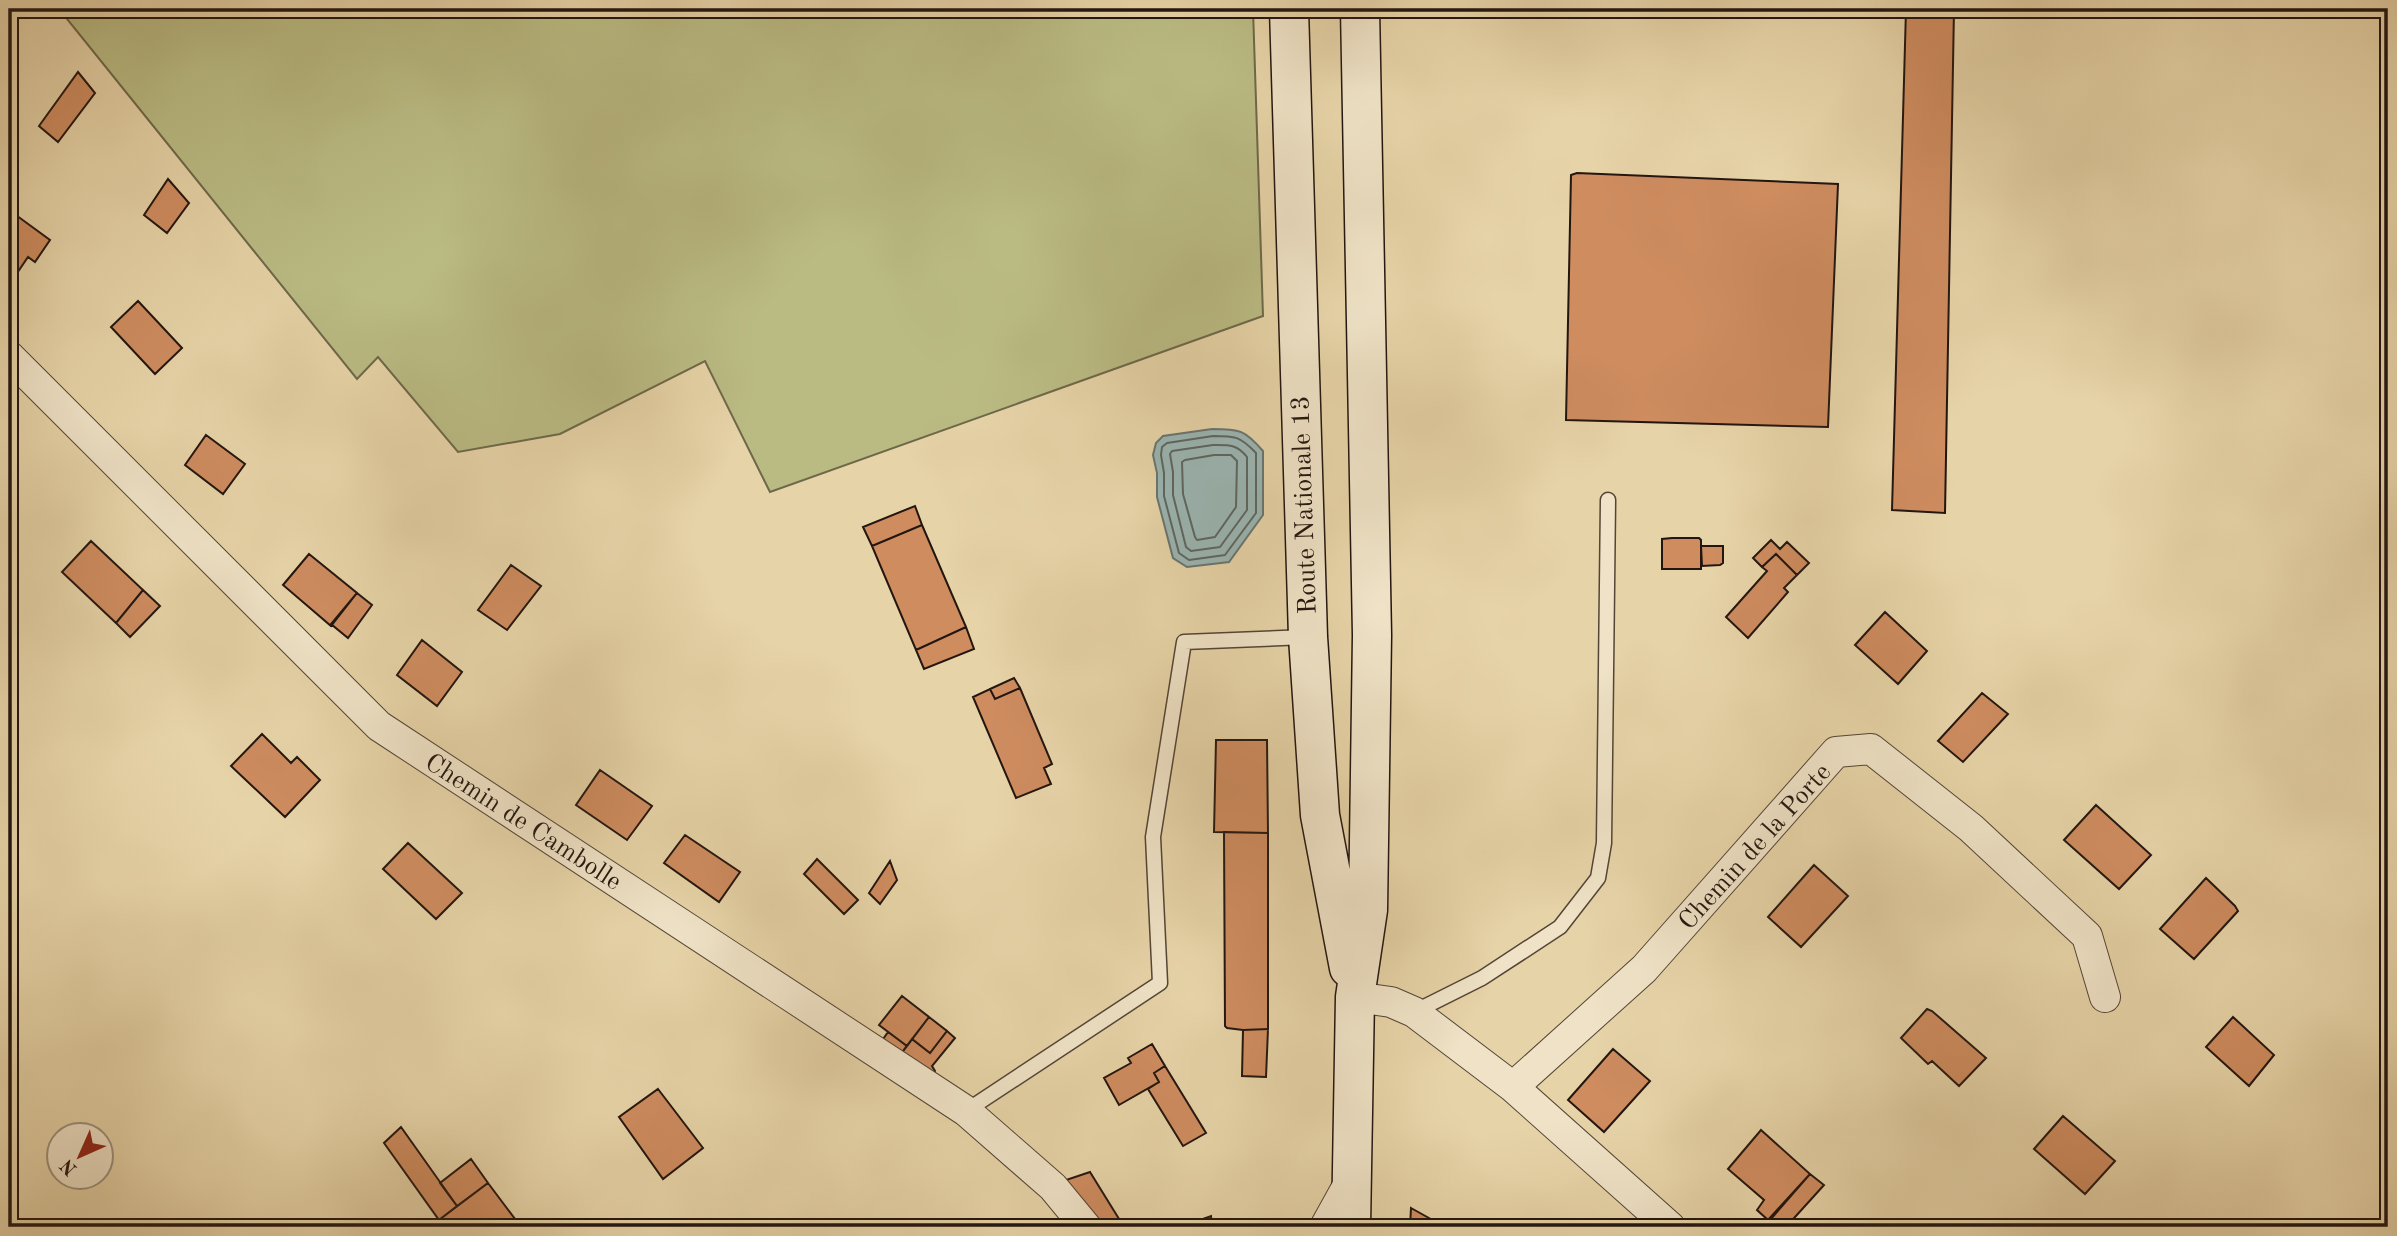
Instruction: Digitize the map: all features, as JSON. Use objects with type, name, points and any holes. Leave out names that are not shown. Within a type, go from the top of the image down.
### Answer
[{"type":"main road","name":"Route Nationale 13","points":[[1289,9],[1308,637],[1320,815],[1355,997]]},
{"type":"main road","name":"Route Nationale 13","points":[[1351,1227],[1355,997],[1368,910],[1372,635],[1360,9]]},
{"type":"street","name":"Chemin de Cambolle","points":[[9,356],[379,726],[966,1111],[1053,1187],[1086,1227]]},
{"type":"street","name":"Chemin de la Porte","points":[[1513,1087],[1644,969],[1836,752],[1871,749],[1971,828],[2087,936],[2105,997]]},
{"type":"street","points":[[1355,997],[1391,1002],[1414,1012],[1513,1087],[1670,1227]]},
{"type":"street","points":[[1325,1227],[1352,1180]]},
{"type":"lane","points":[[1414,1012],[1482,978],[1560,927],[1598,878],[1604,843],[1608,500]]},
{"type":"lane","points":[[966,1111],[1160,983],[1153,837],[1184,642],[1308,637]]},
{"type":"green space","points":[[59,9],[1253,9],[1263,316],[770,492],[705,361],[560,434],[458,452],[378,357],[357,379]]},
{"type":"water","points":[[1212,429],[1241,432],[1263,451],[1263,515],[1229,562],[1187,567],[1173,558],[1157,497],[1157,473],[1153,455],[1156,443],[1163,436]]},
{"type":"building","points":[[1906,9],[1954,9],[1945,513],[1892,510]]},
{"type":"building","points":[[78,72],[95,93],[58,142],[39,126]]},
{"type":"building","points":[[1577,173],[1838,184],[1828,427],[1566,420],[1571,175]]},
{"type":"building","points":[[168,179],[189,203],[167,233],[144,215]]},
{"type":"building","points":[[9,210],[50,240],[35,262],[28,257],[9,285]]},
{"type":"building","points":[[138,301],[182,348],[155,374],[111,327]]},
{"type":"building","points":[[206,435],[245,464],[223,494],[185,465]]},
{"type":"building","points":[[915,506],[922,525],[872,546],[863,527]]},
{"type":"building","points":[[922,525],[966,627],[916,650],[872,546]]},
{"type":"building","points":[[1662,539],[1701,540],[1701,569],[1662,569]]},
{"type":"building","points":[[1771,540],[1780,549],[1787,542],[1809,563],[1797,575],[1776,554],[1762,567],[1753,558]]},
{"type":"building","points":[[91,541],[143,590],[116,623],[62,572]]},
{"type":"building","points":[[1701,546],[1723,546],[1723,563],[1702,566]]},
{"type":"building","points":[[309,554],[357,593],[331,626],[283,585]]},
{"type":"building","points":[[1776,554],[1797,575],[1784,588],[1788,592],[1748,638],[1726,617],[1767,571],[1762,567]]},
{"type":"building","points":[[511,565],[541,586],[507,630],[478,610]]},
{"type":"building","points":[[143,590],[160,606],[130,637],[116,623]]},
{"type":"building","points":[[357,593],[372,605],[348,638],[331,624]]},
{"type":"building","points":[[1885,612],[1927,651],[1898,684],[1855,645]]},
{"type":"building","points":[[966,627],[974,649],[924,669],[916,650]]},
{"type":"building","points":[[422,640],[462,672],[437,706],[397,675]]},
{"type":"building","points":[[1014,678],[1020,688],[995,699],[990,689]]},
{"type":"building","points":[[1020,688],[1052,764],[1044,768],[1051,784],[1016,798],[973,697],[990,689],[995,699]]},
{"type":"building","points":[[1982,693],[2008,714],[1963,762],[1938,741]]},
{"type":"building","points":[[262,734],[291,763],[297,757],[320,780],[285,817],[231,766]]},
{"type":"building","points":[[1216,740],[1267,740],[1268,833],[1214,832]]},
{"type":"building","points":[[600,770],[652,806],[627,840],[576,805]]},
{"type":"building","points":[[2096,805],[2151,855],[2119,889],[2064,840]]},
{"type":"building","points":[[1224,832],[1268,833],[1268,1029],[1243,1030],[1225,1026]]},
{"type":"building","points":[[685,835],[740,872],[719,902],[664,863]]},
{"type":"building","points":[[408,843],[462,893],[436,919],[383,869]]},
{"type":"building","points":[[817,859],[858,900],[844,914],[804,874]]},
{"type":"building","points":[[890,861],[897,880],[880,904],[869,893]]},
{"type":"building","points":[[1814,865],[1848,896],[1801,947],[1768,917]]},
{"type":"building","points":[[2206,878],[2238,911],[2194,959],[2160,929]]},
{"type":"building","points":[[902,996],[929,1017],[907,1046],[879,1025]]},
{"type":"building","points":[[1927,1009],[1986,1058],[1959,1086],[1932,1061],[1928,1064],[1901,1038]]},
{"type":"building","points":[[929,1017],[947,1031],[930,1053],[912,1039]]},
{"type":"building","points":[[2233,1017],[2274,1055],[2249,1086],[2206,1047]]},
{"type":"building","points":[[1268,1029],[1266,1077],[1242,1076],[1243,1030]]},
{"type":"building","points":[[947,1031],[955,1038],[932,1066],[935,1071],[924,1085],[894,1063],[912,1039],[930,1053]]},
{"type":"building","points":[[888,1032],[907,1046],[894,1063],[877,1048]]},
{"type":"building","points":[[1152,1044],[1165,1066],[1154,1073],[1159,1082],[1119,1105],[1104,1078],[1131,1063],[1128,1058]]},
{"type":"building","points":[[1613,1049],[1650,1081],[1604,1132],[1568,1100]]},
{"type":"building","points":[[1165,1066],[1206,1133],[1183,1146],[1148,1089],[1159,1082],[1154,1073]]},
{"type":"building","points":[[658,1089],[703,1148],[663,1179],[619,1117]]},
{"type":"building","points":[[2063,1116],[2115,1161],[2085,1194],[2034,1149]]},
{"type":"building","points":[[401,1127],[457,1206],[439,1220],[384,1143]]},
{"type":"building","points":[[1761,1130],[1810,1174],[1768,1220],[1757,1210],[1764,1200],[1728,1169]]},
{"type":"building","points":[[471,1159],[488,1183],[457,1206],[440,1183]]},
{"type":"building","points":[[1090,1172],[1124,1227],[1090,1227],[1063,1181]]},
{"type":"building","points":[[1810,1174],[1824,1185],[1786,1227],[1778,1227],[1770,1220]]},
{"type":"building","points":[[488,1183],[521,1227],[445,1227],[439,1220]]},
{"type":"building","points":[[1411,1208],[1445,1227],[1410,1227]]},
{"type":"building","points":[[1211,1216],[1212,1226],[1180,1227]]}]
